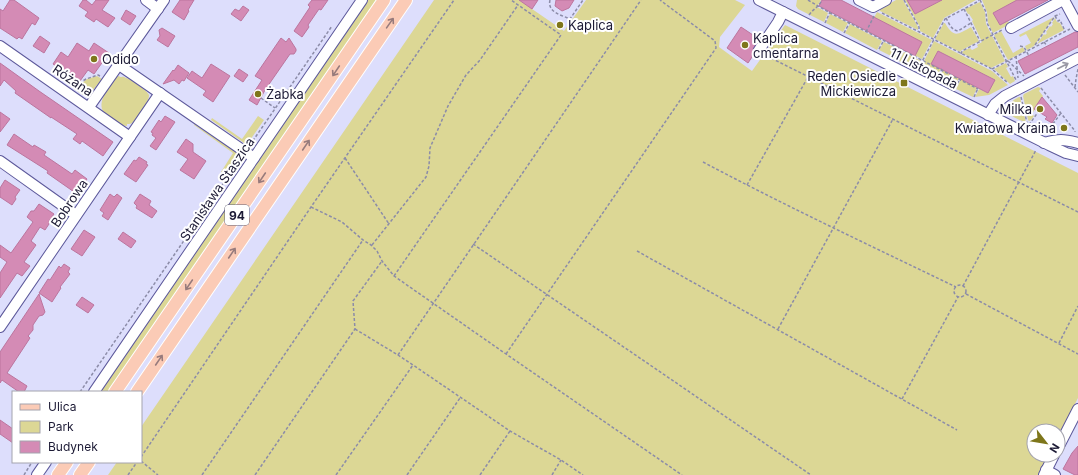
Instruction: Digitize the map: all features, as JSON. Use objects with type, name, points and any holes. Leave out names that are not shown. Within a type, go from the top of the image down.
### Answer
[{"type":"main road","name":"94","points":[[116,391],[384,0]]},
{"type":"main road","name":"94","points":[[138,391],[406,0]]},
{"type":"main road","points":[[58,475],[66,463]]},
{"type":"main road","points":[[80,475],[88,463]]},
{"type":"street","points":[[146,0],[158,9]]},
{"type":"street","points":[[90,108],[164,0]]},
{"type":"street","name":"Stanisława Staszica","points":[[95,391],[362,0]]},
{"type":"street","name":"11 Listopada","points":[[759,0],[780,7],[988,115],[1045,138],[1056,149],[1078,156]]},
{"type":"street","points":[[859,0],[873,7],[886,0]]},
{"type":"street","points":[[1011,28],[1064,0],[1074,27]]},
{"type":"street","points":[[759,50],[778,22],[780,7]]},
{"type":"street","name":"Różana","points":[[0,46],[130,137]]},
{"type":"street","points":[[988,115],[995,104],[1005,96],[1078,58]]},
{"type":"street","points":[[119,65],[254,158]]},
{"type":"street","name":"Bobrowa","points":[[0,327],[160,93]]},
{"type":"street","points":[[1045,138],[1056,140],[1075,140]]},
{"type":"street","points":[[0,161],[76,215]]},
{"type":"street","points":[[1066,434],[1077,414]]},
{"type":"street","points":[[37,475],[45,463]]},
{"type":"street","points":[[1049,473],[1052,463]]},
{"type":"path","points":[[142,456],[454,0]]},
{"type":"path","points":[[394,276],[561,35],[511,0]]},
{"type":"path","points":[[550,0],[549,4],[551,9],[557,14],[570,19],[583,0]]},
{"type":"path","points":[[398,355],[641,0]]},
{"type":"path","points":[[506,354],[716,48],[716,41],[660,0]]},
{"type":"path","points":[[808,0],[818,7],[978,89],[973,99]]},
{"type":"path","points":[[808,16],[818,7],[822,0]]},
{"type":"path","points":[[904,0],[919,27],[919,32]]},
{"type":"path","points":[[917,71],[945,19],[980,0],[986,12],[987,23],[1017,81],[1018,70],[1016,56]]},
{"type":"path","points":[[371,245],[426,177],[429,166],[430,148],[456,91],[466,75],[480,60],[518,5]]},
{"type":"path","points":[[964,9],[980,41]]},
{"type":"path","points":[[877,10],[992,69],[1010,86]]},
{"type":"path","points":[[824,24],[830,13]]},
{"type":"path","points":[[1034,47],[1055,16],[1058,21],[1060,20],[1065,36]]},
{"type":"path","points":[[946,18],[952,28],[956,31],[971,23]]},
{"type":"path","points":[[248,148],[334,22]]},
{"type":"path","points":[[844,34],[850,23]]},
{"type":"path","points":[[992,69],[1074,27]]},
{"type":"path","points":[[961,54],[962,51],[993,35]]},
{"type":"path","points":[[878,51],[884,40]]},
{"type":"path","points":[[1044,42],[1047,46]]},
{"type":"path","points":[[1020,46],[1024,47],[1028,56]]},
{"type":"path","points":[[759,50],[771,58],[808,77],[1078,212]]},
{"type":"path","points":[[898,62],[903,50]]},
{"type":"path","points":[[1007,61],[1026,78]]},
{"type":"path","points":[[1075,88],[1078,67]]},
{"type":"path","points":[[936,80],[941,70]]},
{"type":"path","points":[[1063,72],[1078,92]]},
{"type":"path","points":[[74,81],[81,82],[98,75],[108,81]]},
{"type":"path","points":[[747,185],[808,77]]},
{"type":"path","points":[[954,90],[960,79]]},
{"type":"path","points":[[1039,84],[1075,131],[1075,140]]},
{"type":"path","points":[[1020,94],[1029,126],[1038,112]]},
{"type":"path","points":[[262,98],[276,108]]},
{"type":"path","points":[[1045,138],[1061,113]]},
{"type":"path","points":[[777,330],[893,119]]},
{"type":"path","points":[[963,286],[1035,152]]},
{"type":"path","points":[[81,391],[243,155]]},
{"type":"path","points":[[345,158],[389,224]]},
{"type":"path","points":[[703,162],[833,228],[956,287],[960,285],[963,286]]},
{"type":"path","points":[[312,207],[342,222],[371,245],[377,251],[382,261],[394,276],[682,475]]},
{"type":"path","points":[[202,475],[363,240]]},
{"type":"path","points":[[473,244],[811,475]]},
{"type":"path","points":[[637,250],[957,430]]},
{"type":"path","points":[[255,475],[355,329],[354,301],[382,261]]},
{"type":"path","points":[[963,286],[966,294],[1078,354]]},
{"type":"path","points":[[956,287],[955,292],[958,297]]},
{"type":"path","points":[[902,399],[958,297],[966,294]]},
{"type":"path","points":[[1059,343],[1078,306]]},
{"type":"path","points":[[355,329],[398,355],[510,431],[561,460],[583,475]]},
{"type":"path","points":[[336,475],[412,365]]},
{"type":"path","points":[[408,475],[460,398]]},
{"type":"path","points":[[480,475],[510,431]]},
{"type":"path","points":[[552,475],[561,460]]},
{"type":"path","points":[[24,475],[31,463]]},
{"type":"path","points":[[128,475],[137,463]]},
{"type":"path","points":[[142,463],[158,475]]},
{"type":"green space","points":[[368,0],[377,0],[354,34],[352,34],[352,37],[315,91],[312,92],[280,142],[277,143],[109,391],[100,391]]},
{"type":"green space","points":[[434,0],[519,0],[564,31],[586,0],[735,0],[745,5],[720,37],[719,47],[752,71],[785,25],[1078,173],[1078,398],[1065,423],[1026,423],[1026,463],[1045,463],[1038,475],[108,475],[116,463],[142,463],[142,426]]},
{"type":"green space","points":[[797,0],[821,0],[817,7],[828,13],[824,22],[798,9],[796,6]]},
{"type":"green space","points":[[896,0],[903,0],[918,27],[918,30],[880,11],[880,9]]},
{"type":"green space","points":[[905,0],[910,0],[908,1],[915,14],[942,0],[976,0],[944,18],[933,38],[920,31],[920,27]]},
{"type":"green space","points":[[982,0],[1017,0],[993,13],[1000,25],[1008,21],[1010,24],[993,33],[988,23],[987,12]]},
{"type":"green space","points":[[980,2],[985,12],[986,24],[1005,61],[991,68],[962,53],[970,48],[972,50],[978,47],[977,45],[982,42],[972,21],[973,20],[965,9]]},
{"type":"green space","points":[[877,12],[932,40],[922,59],[867,31]]},
{"type":"green space","points":[[830,14],[848,23],[843,32],[826,23]]},
{"type":"green space","points":[[1054,17],[1034,46],[1027,50],[1025,46],[1031,43],[1026,34],[1020,37],[1019,35]]},
{"type":"green space","points":[[1055,18],[1064,30],[1037,44],[1044,34],[1045,35],[1047,33],[1046,32],[1053,24],[1052,23]]},
{"type":"green space","points":[[944,23],[953,33],[956,34],[971,27],[979,41],[960,52],[935,39]]},
{"type":"green space","points":[[850,24],[882,41],[877,50],[845,33]]},
{"type":"green space","points":[[1001,31],[1013,53],[1023,47],[1025,51],[1008,60],[994,35]]},
{"type":"green space","points":[[934,41],[992,71],[1008,85],[989,95],[975,97],[979,89],[988,93],[995,80],[938,51],[931,64],[941,69],[935,79],[919,71]]},
{"type":"green space","points":[[884,42],[902,51],[897,59],[879,50]]},
{"type":"green space","points":[[904,52],[921,61],[917,69],[899,61]]},
{"type":"green space","points":[[1006,63],[1008,67],[1006,68],[1011,77],[1013,76],[1015,81],[1010,84],[994,69]]},
{"type":"green space","points":[[943,70],[959,78],[954,88],[937,80]]},
{"type":"green space","points":[[97,76],[102,79],[89,95],[83,95],[74,89],[77,83],[82,83],[87,79]]},
{"type":"green space","points":[[118,76],[124,77],[131,81],[142,88],[149,95],[140,113],[132,123],[127,124],[127,126],[121,125],[107,115],[103,111],[102,107],[103,97]]},
{"type":"green space","points":[[961,79],[977,88],[973,97],[956,89]]},
{"type":"green space","points":[[1038,87],[1041,88],[1039,91],[1043,96],[1032,114],[1034,116],[1029,121],[1023,96],[1024,94]]},
{"type":"green space","points":[[1019,97],[1026,123],[1012,116],[1009,112],[1010,104]]},
{"type":"green space","points":[[258,116],[264,120],[248,143],[244,143],[211,120],[212,118],[242,139]]},
{"type":"green space","points":[[194,124],[237,153],[238,159],[226,175],[221,172],[233,153]]},
{"type":"building","points":[[10,0],[14,0],[39,18],[35,25],[32,23],[22,39],[19,37],[17,39],[0,28],[0,9],[3,11]]},
{"type":"building","points":[[83,0],[86,0],[92,5],[96,0],[109,0],[102,10],[115,18],[108,27],[96,19],[94,22],[85,16],[88,12],[79,6]]},
{"type":"building","points":[[180,0],[194,0],[184,20],[172,12]]},
{"type":"building","points":[[312,0],[328,0],[321,10],[319,9],[302,37],[294,31],[310,7],[308,5]]},
{"type":"building","points":[[519,0],[538,0],[532,9]]},
{"type":"building","points":[[556,0],[574,0],[569,8],[562,11],[555,6]]},
{"type":"building","points":[[822,0],[841,0],[922,42],[915,56],[819,6]]},
{"type":"building","points":[[907,0],[942,0],[915,14]]},
{"type":"building","points":[[1017,0],[1048,0],[1000,25],[993,13]]},
{"type":"building","points":[[243,6],[249,10],[241,21],[231,14],[235,9],[239,11]]},
{"type":"building","points":[[126,10],[136,16],[130,25],[121,19]]},
{"type":"building","name":"Kaplica cmentarna","points":[[741,27],[759,39],[753,49],[754,54],[748,63],[727,48]]},
{"type":"building","points":[[162,28],[175,36],[168,47],[157,40],[160,36],[159,30]]},
{"type":"building","points":[[1075,32],[1078,32],[1078,47],[1025,74],[1018,61]]},
{"type":"building","points":[[40,36],[50,43],[44,53],[33,46]]},
{"type":"building","points":[[281,38],[286,42],[289,38],[296,51],[294,54],[290,54],[265,90],[257,105],[249,100],[262,80],[255,76]]},
{"type":"building","points":[[77,43],[89,51],[94,43],[109,53],[94,74],[88,70],[80,81],[66,70],[65,72],[53,64],[61,52],[68,57]]},
{"type":"building","points":[[938,51],[995,80],[988,93],[931,64]]},
{"type":"building","points":[[0,63],[113,142],[103,156],[82,141],[80,144],[73,139],[77,134],[15,93],[16,91],[4,80],[0,86]]},
{"type":"building","points":[[211,64],[230,76],[213,102],[203,95],[206,91],[187,78],[192,71],[202,78]]},
{"type":"building","points":[[178,65],[189,73],[184,81],[182,80],[179,84],[174,80],[163,84],[173,70],[174,71]]},
{"type":"building","points":[[239,69],[248,75],[243,82],[234,76]]},
{"type":"building","points":[[1042,97],[1057,115],[1052,123],[1045,119],[1047,117],[1034,109]]},
{"type":"building","points":[[0,112],[10,119],[0,132]]},
{"type":"building","points":[[165,116],[175,122],[156,150],[150,146],[156,138],[151,132],[159,120],[161,122]]},
{"type":"building","points":[[14,134],[33,147],[34,145],[46,152],[44,155],[72,174],[75,170],[87,179],[77,194],[47,173],[48,171],[7,145]]},
{"type":"building","points":[[186,139],[193,144],[193,152],[206,161],[194,179],[180,170],[188,159],[177,152]]},
{"type":"building","points":[[139,157],[147,162],[146,164],[148,165],[136,182],[124,174],[134,160],[136,161]]},
{"type":"building","points":[[5,180],[20,190],[12,205],[0,197],[0,188]]},
{"type":"building","points":[[110,194],[114,197],[117,194],[122,198],[108,220],[102,216],[104,213],[100,210]]},
{"type":"building","points":[[140,194],[151,201],[149,205],[157,211],[152,218],[136,208],[137,206],[134,203]]},
{"type":"building","points":[[39,204],[54,214],[45,230],[40,227],[31,241],[36,245],[24,262],[30,266],[22,276],[17,273],[0,298],[0,273],[7,262],[0,257],[0,245],[11,253],[33,222],[27,217]]},
{"type":"building","points":[[84,230],[95,237],[82,256],[71,249]]},
{"type":"building","points":[[123,232],[136,241],[131,248],[118,239]]},
{"type":"building","points":[[64,264],[70,268],[68,272],[70,274],[60,287],[61,288],[52,302],[39,293],[59,266],[61,268]]},
{"type":"building","points":[[39,294],[45,312],[43,315],[39,316],[33,325],[33,330],[28,336],[30,338],[7,373],[27,386],[24,391],[18,391],[2,380],[0,383],[0,352]]},
{"type":"building","points":[[82,297],[94,305],[88,313],[76,305]]},
{"type":"building","points":[[0,420],[12,428],[12,442],[0,434]]},
{"type":"building","points":[[1078,446],[1078,475],[1075,475],[1063,469],[1072,453]]},
{"type":"place","name":"Kaplica","points":[[560,25]]},
{"type":"place","name":"Kaplica cmentarna","points":[[745,45]]},
{"type":"place","name":"Odido","points":[[94,59]]},
{"type":"place","name":"Reden Osiedle Mickiewicza","points":[[904,83]]},
{"type":"place","name":"Żabka","points":[[258,94]]},
{"type":"place","name":"Milka","points":[[1040,109]]},
{"type":"place","name":"Kwiatowa Kraina","points":[[1064,128]]}]
